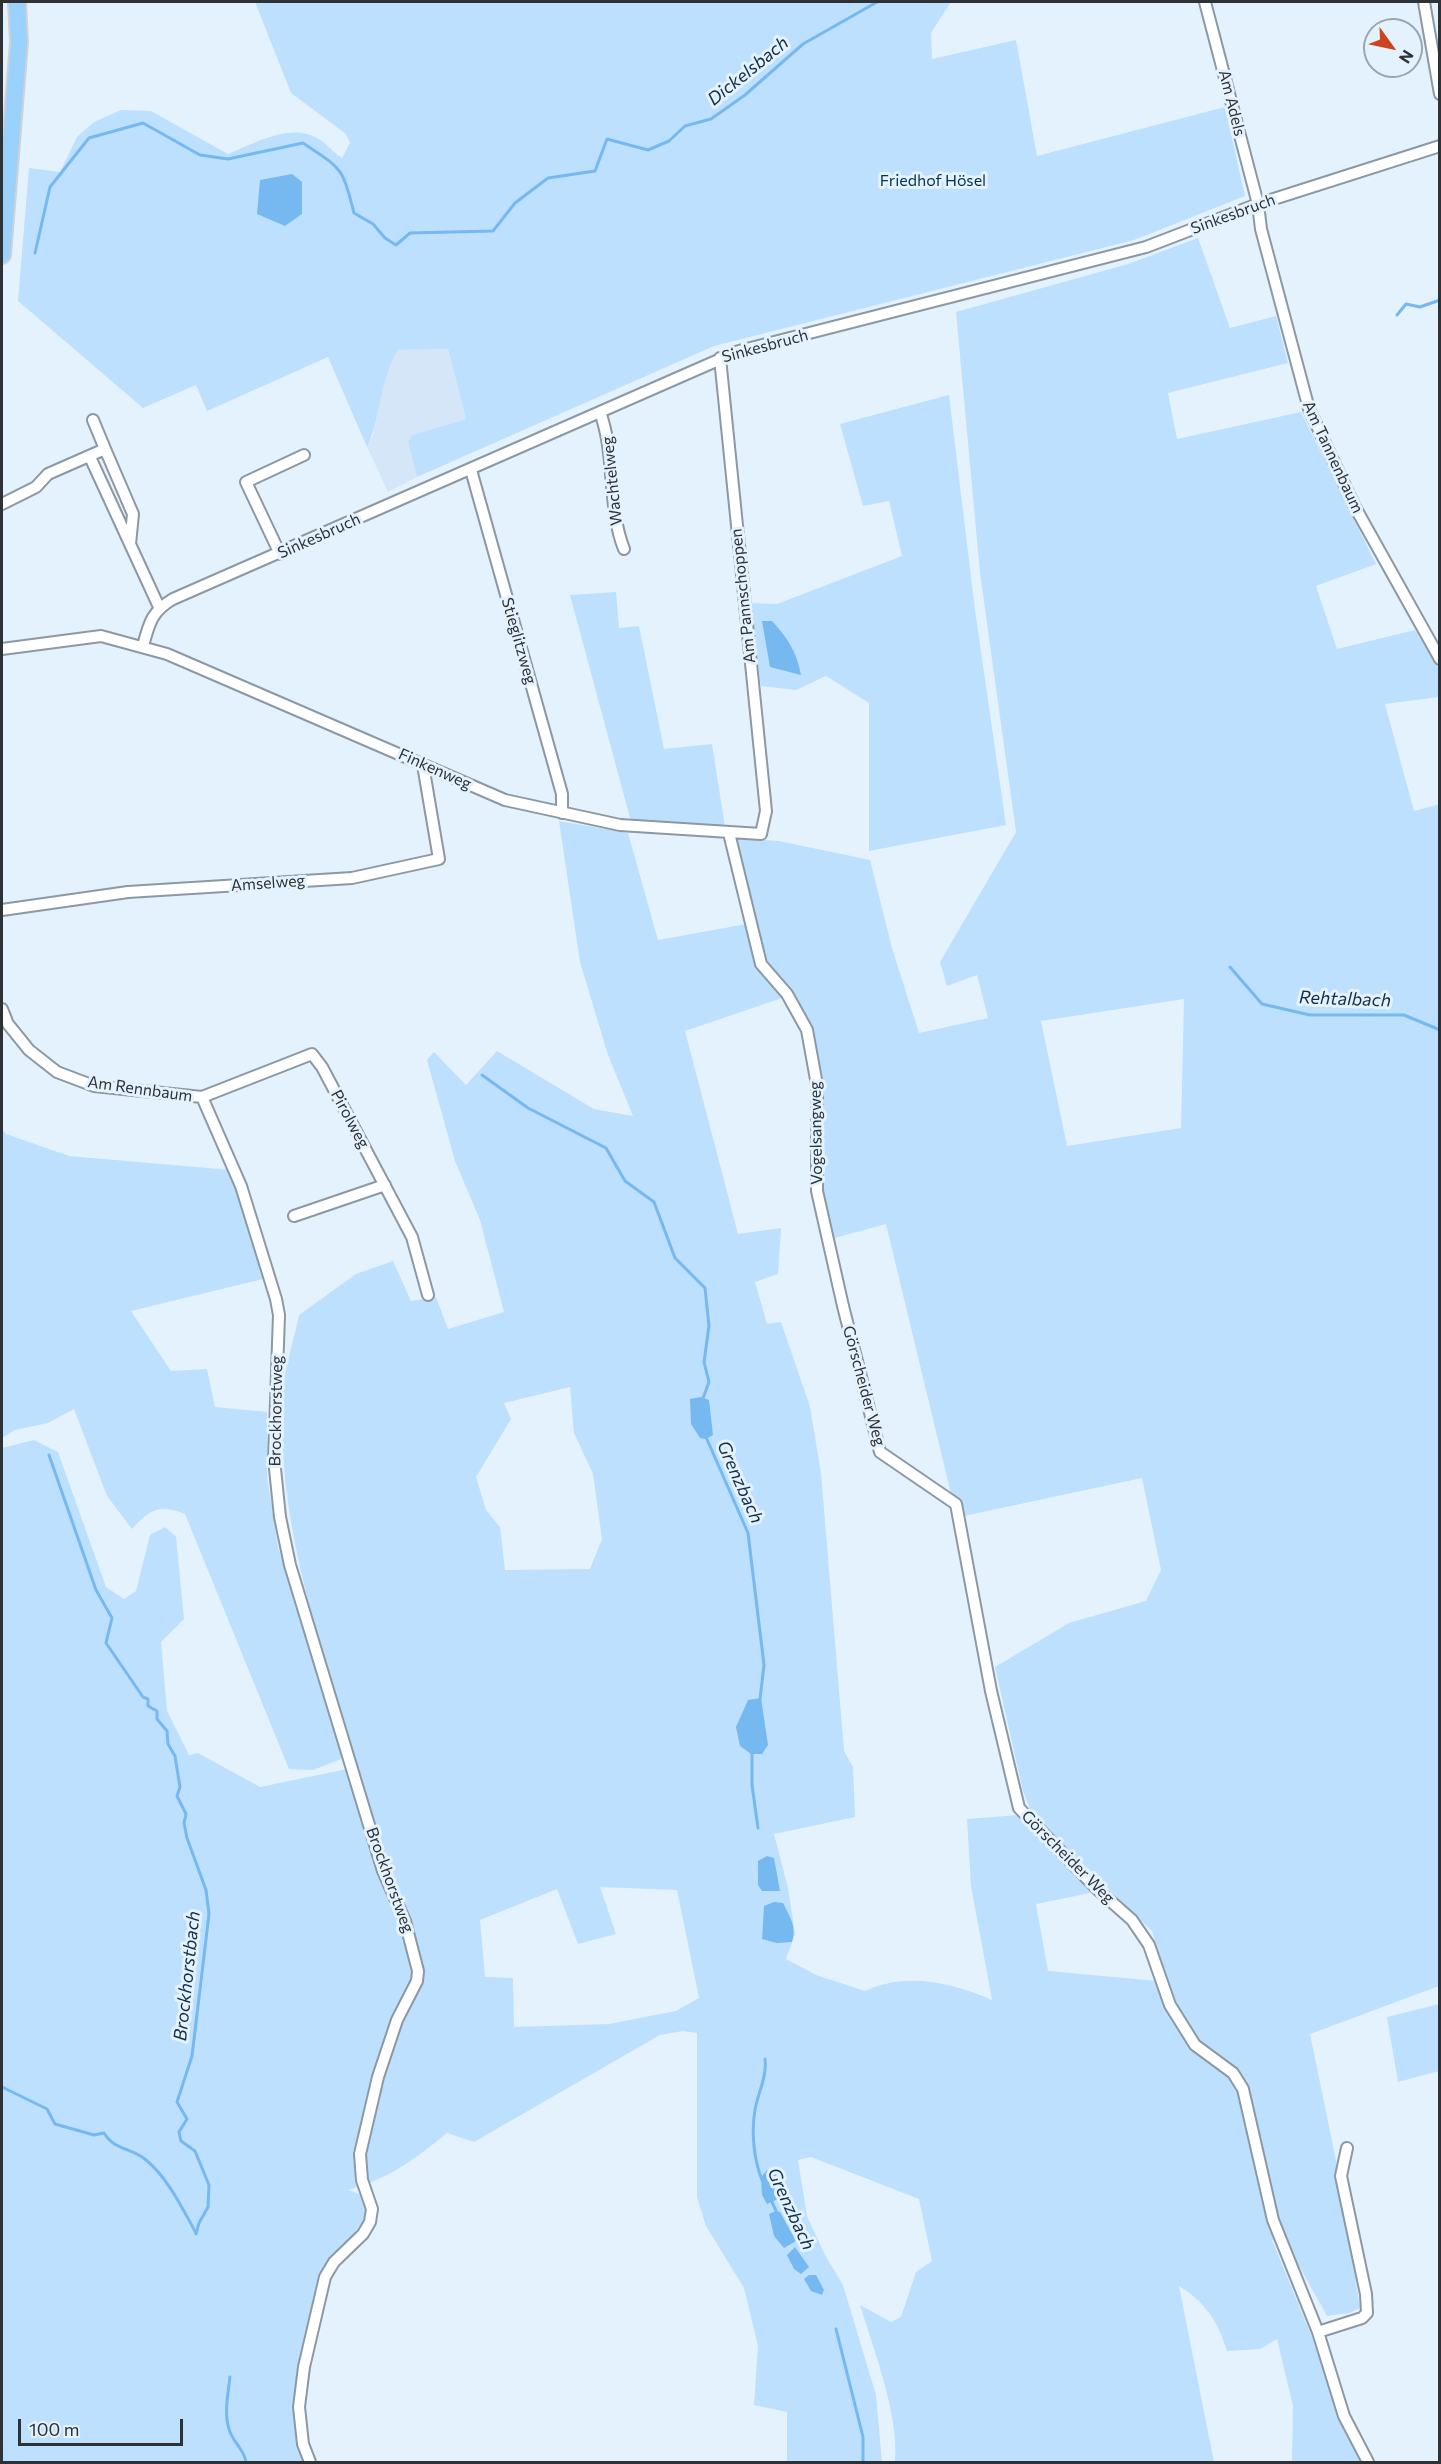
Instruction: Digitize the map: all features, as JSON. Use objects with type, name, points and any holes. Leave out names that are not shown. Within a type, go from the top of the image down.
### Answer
[{"type":"main road","points":[[2,255],[19,42],[17,2]]},
{"type":"main road","points":[[19,42],[28,2]]},
{"type":"street","name":"Am Adels","points":[[1205,2],[1258,204]]},
{"type":"street","points":[[1424,2],[1440,94]]},
{"type":"street","name":"Sinkesbruch","points":[[159,607],[720,358],[1146,247],[1258,204],[1440,146]]},
{"type":"street","name":"Am Tannenbaum","points":[[1258,204],[1261,229],[1309,408],[1355,507],[1440,659]]},
{"type":"street","name":"Am Pannschoppen","points":[[720,358],[766,811],[761,834]]},
{"type":"street","name":"Wachtelweg","points":[[600,412],[608,435],[618,534],[624,549]]},
{"type":"street","points":[[93,420],[133,514],[130,544]]},
{"type":"street","points":[[2,504],[36,488],[48,474],[105,449]]},
{"type":"street","points":[[280,554],[246,482],[304,455]]},
{"type":"street","points":[[90,457],[159,607],[151,617],[143,646]]},
{"type":"street","name":"Stieglitzweg","points":[[471,470],[562,794],[562,813]]},
{"type":"street","name":"Finkenweg","points":[[2,649],[89,636],[125,641],[188,663],[505,800],[620,825],[761,834]]},
{"type":"street","name":"Amselweg","points":[[2,910],[128,892],[352,878],[439,859],[423,765]]},
{"type":"street","name":"Vogelsangweg","points":[[729,833],[762,964],[787,994],[807,1030],[817,1085],[817,1191],[843,1306]]},
{"type":"street","name":"Am Rennbaum","points":[[2,1009],[8,1024],[29,1050],[57,1072],[94,1086],[202,1096],[312,1054]]},
{"type":"street","name":"Pirolweg","points":[[312,1054],[322,1066],[412,1237],[428,1295]]},
{"type":"street","name":"Am Rennbaum","points":[[202,1096],[241,1186],[271,1278]]},
{"type":"street","points":[[294,1216],[385,1185]]},
{"type":"street","name":"Brockhorstweg","points":[[271,1278],[279,1315],[275,1484],[288,1556],[383,1871],[405,1921],[418,1971],[417,1981],[397,2020],[378,2078],[360,2154],[362,2180],[372,2209],[370,2222],[363,2234],[334,2262],[325,2277],[304,2367],[299,2407],[303,2444],[310,2463]]},
{"type":"street","name":"Görscheider Weg","points":[[843,1306],[880,1452],[956,1504],[991,1691],[1019,1808],[1097,1889],[1132,1920],[1149,1945],[1170,2005],[1195,2045],[1233,2073],[1243,2089],[1273,2220],[1318,2332],[1344,2416],[1368,2463]]},
{"type":"street","points":[[1318,2332],[1362,2318],[1368,2313],[1341,2176],[1347,2148]]},
{"type":"shaded area","points":[[448,349],[466,419],[412,435],[408,442],[417,477],[388,492],[367,447],[373,435],[388,366],[398,350]]},
{"type":"green space","name":"Friedhof Hösel","points":[[255,2],[951,2],[931,33],[932,59],[1016,40],[1037,156],[1225,107],[1245,196],[1134,240],[714,346],[417,477],[408,442],[412,435],[466,419],[448,349],[398,350],[387,373],[376,423],[367,447],[328,357],[207,411],[196,385],[143,408],[18,301],[29,168],[60,172],[77,137],[94,122],[121,110],[151,111],[228,154],[274,136],[298,133],[320,140],[342,158],[350,143],[346,134],[291,93]]},
{"type":"green space","points":[[1198,238],[1230,328],[1276,316],[1288,363],[1168,393],[1177,439],[1301,412],[1376,564],[1316,586],[1337,649],[1415,630],[1440,671],[1439,697],[1385,704],[1414,811],[1440,804],[1439,1986],[1310,2034],[1340,2180],[1360,2308],[1349,2313],[1327,2316],[1285,2241],[1272,2240],[1314,2342],[1344,2431],[1361,2462],[1292,2462],[1293,2406],[1277,2339],[1260,2349],[1227,2351],[1215,2321],[1196,2299],[1179,2286],[1214,2462],[895,2462],[895,2443],[889,2403],[860,2305],[891,2322],[901,2317],[916,2272],[932,2261],[919,2199],[811,2157],[798,2160],[807,2216],[825,2255],[843,2285],[876,2395],[882,2462],[787,2462],[787,2412],[754,2405],[758,2346],[744,2288],[706,2226],[697,2197],[697,2033],[683,2031],[660,2035],[474,2142],[447,2133],[400,2168],[377,2180],[348,2190],[359,2194],[367,2213],[357,2229],[328,2262],[318,2286],[303,2353],[298,2388],[298,2424],[307,2462],[2,2462],[2,1448],[34,1440],[58,1452],[106,1587],[124,1599],[136,1591],[150,1535],[165,1527],[176,1537],[184,1619],[161,1642],[167,1711],[189,1755],[198,1753],[260,1787],[357,1767],[316,1628],[293,1535],[282,1439],[283,1391],[299,1315],[356,1274],[393,1261],[411,1301],[436,1297],[448,1329],[504,1312],[480,1220],[455,1161],[427,1060],[434,1052],[466,1085],[497,1051],[594,1109],[633,1116],[608,1055],[580,962],[559,821],[628,833],[658,940],[747,924],[733,838],[779,841],[870,860],[892,948],[919,1033],[988,1018],[977,975],[947,986],[940,962],[1016,832],[980,573],[956,312],[1128,264]],"holes":[[[785,997],[811,1028],[823,1086],[820,1191],[831,1239],[886,1224],[951,1494],[961,1501],[964,1516],[1142,1478],[1161,1570],[1146,1601],[1069,1623],[995,1667],[1023,1791],[1032,1814],[1152,1931],[1168,1982],[1048,1971],[1036,1904],[1095,1892],[1019,1815],[967,1819],[971,1886],[992,2000],[960,1988],[929,1982],[897,1982],[865,1991],[816,1975],[786,1959],[795,1934],[788,1888],[774,1834],[855,1817],[853,1767],[844,1751],[821,1473],[810,1407],[781,1322],[767,1324],[755,1282],[778,1274],[781,1228],[738,1234],[685,1031]],[[1184,999],[1181,1128],[1067,1146],[1041,1021]],[[570,1387],[574,1433],[593,1474],[602,1539],[590,1569],[505,1570],[500,1527],[486,1510],[476,1477],[511,1419],[504,1403]],[[600,1887],[677,1890],[699,1998],[676,2011],[609,2024],[514,2027],[513,1978],[485,1977],[480,1920],[557,1889],[578,1944],[616,1934]]]},
{"type":"green space","points":[[949,395],[975,610],[1006,825],[869,851],[869,703],[826,676],[796,690],[761,686],[750,603],[777,604],[902,556],[889,501],[863,506],[840,424]]},
{"type":"green space","points":[[616,592],[619,628],[639,626],[664,749],[712,744],[725,827],[633,821],[630,818],[570,595]]},
{"type":"green space","points":[[2,1129],[6,1134],[69,1156],[231,1170],[267,1278],[131,1311],[171,1371],[207,1369],[215,1407],[267,1412],[267,1476],[278,1547],[344,1758],[313,1770],[289,1769],[185,1514],[168,1509],[156,1510],[144,1517],[132,1529],[107,1496],[74,1409],[48,1423],[15,1430],[2,1438]]},
{"type":"green space","points":[[1439,2004],[1439,2071],[1398,2082],[1387,2017]]},
{"type":"water","points":[[292,174],[302,182],[302,214],[285,226],[257,214],[260,180]]},
{"type":"water","points":[[762,621],[772,621],[787,639],[797,659],[801,675],[770,667]]},
{"type":"water","points":[[701,1397],[709,1400],[713,1435],[706,1439],[700,1438],[691,1424],[690,1399]]},
{"type":"water","points":[[761,1698],[768,1745],[762,1754],[751,1754],[740,1746],[736,1727],[748,1700]]},
{"type":"water","points":[[767,1856],[774,1858],[780,1891],[762,1891],[758,1885],[758,1861]]},
{"type":"water","points":[[774,1902],[783,1903],[790,1918],[794,1932],[792,1942],[777,1943],[762,1939],[764,1906]]},
{"type":"water","points":[[767,2170],[776,2175],[778,2199],[767,2204],[762,2195],[761,2177]]},
{"type":"water","points":[[780,2212],[796,2241],[784,2248],[774,2236],[769,2214]]},
{"type":"water","points":[[795,2247],[809,2267],[801,2274],[794,2269],[787,2255]]},
{"type":"water","points":[[809,2275],[816,2275],[824,2290],[822,2295],[811,2291],[804,2279]]},
{"type":"waterway","name":"Dickelsbach","points":[[35,253],[50,187],[89,138],[143,123],[200,155],[228,159],[303,143],[326,158],[339,170],[354,213],[373,224],[385,238],[396,245],[410,233],[493,231],[515,203],[548,178],[595,171],[607,139],[648,150],[669,141],[685,126],[711,119],[745,95],[803,44],[877,2]]},
{"type":"waterway","points":[[1397,315],[1406,304],[1420,307],[1440,300]]},
{"type":"waterway","name":"Rehtalbach","points":[[1230,967],[1262,1004],[1310,1015],[1404,1015],[1440,1030]]},
{"type":"waterway","name":"Grenzbach","points":[[482,1075],[528,1108],[606,1148],[625,1181],[654,1202],[675,1258],[705,1288],[709,1326],[704,1362],[709,1382],[702,1401]]},
{"type":"waterway","name":"Grenzbach","points":[[706,1437],[748,1533],[764,1665],[760,1699]]},
{"type":"waterway","name":"Brockhorstbach","points":[[49,1455],[96,1590],[112,1618],[106,1643],[143,1697],[148,1699],[148,1706],[157,1711],[157,1719],[167,1731],[168,1744],[175,1756],[180,1787],[177,1796],[186,1814],[184,1823],[187,1838],[206,1890],[209,1914],[192,2056],[177,2102],[187,2119],[179,2132],[181,2141],[195,2151],[209,2185],[208,2207],[196,2234]]},
{"type":"waterway","name":"Grenzbach","points":[[752,1750],[752,1785],[758,1828]]},
{"type":"waterway","name":"Grenzbach","points":[[762,2180],[755,2155],[753,2127],[765,2072],[765,2059]]},
{"type":"waterway","points":[[2,2087],[47,2109],[55,2124],[94,2135],[104,2133],[113,2143],[141,2156],[168,2184],[196,2233]]},
{"type":"waterway","name":"Grenzbach","points":[[771,2200],[777,2213]]},
{"type":"waterway","name":"Grenzbach","points":[[836,2329],[863,2437],[863,2462]]},
{"type":"waterway","name":"Brockhorstbach","points":[[230,2377],[227,2403],[228,2423],[231,2434],[246,2462]]}]
